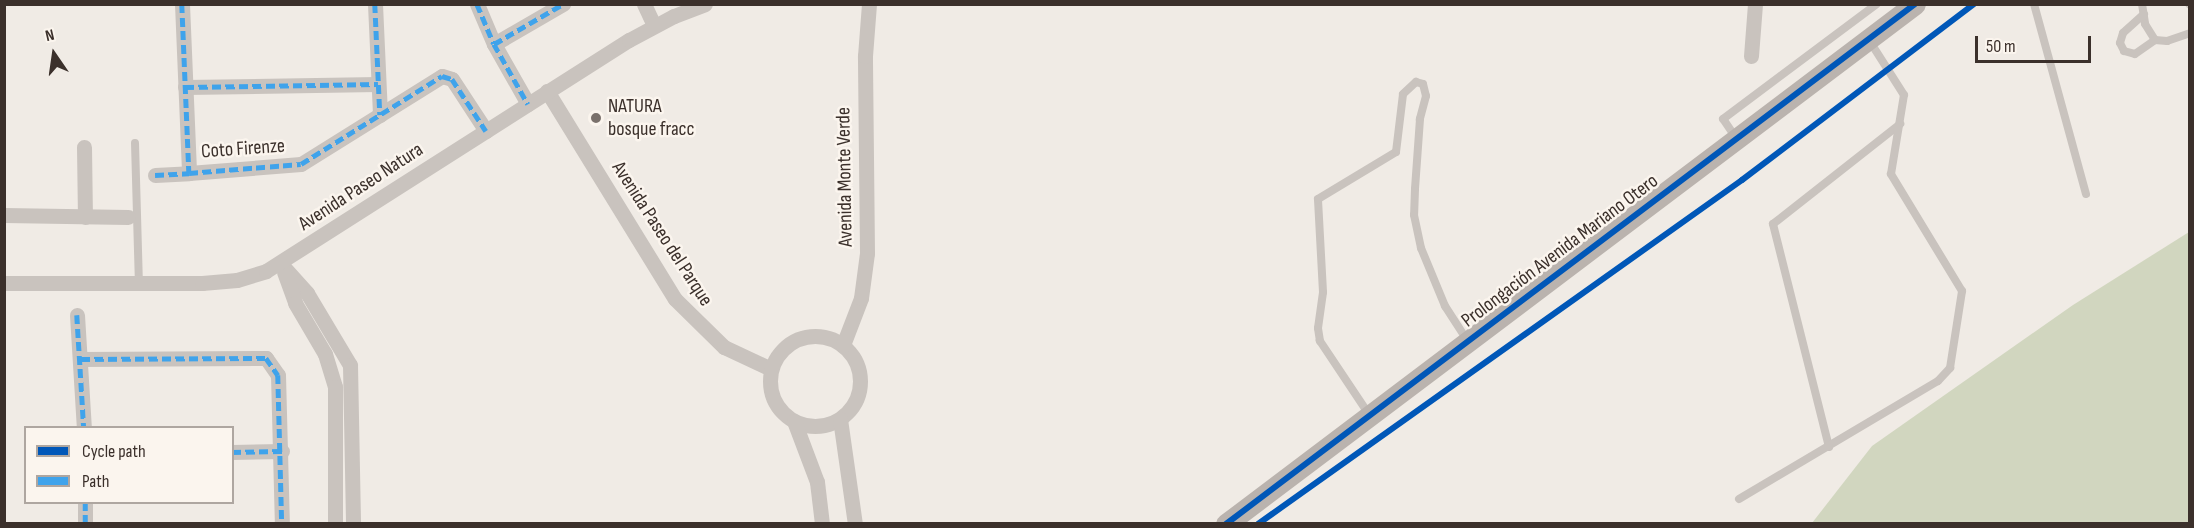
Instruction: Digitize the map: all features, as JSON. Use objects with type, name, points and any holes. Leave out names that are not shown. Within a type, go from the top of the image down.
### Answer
[{"type":"street","name":"Coto Firenze","points":[[182,4],[189,173],[290,168],[448,76],[486,131]]},
{"type":"street","points":[[375,4],[380,115]]},
{"type":"street","points":[[477,4],[494,44],[528,104]]},
{"type":"street","points":[[494,44],[563,4]]},
{"type":"street","points":[[644,4],[654,25]]},
{"type":"street","name":"Avenida Paseo Natura","points":[[4,283],[139,284],[237,280],[281,264],[547,91],[654,25],[671,10],[705,4]]},
{"type":"street","name":"Avenida Monte Verde","points":[[843,345],[861,298],[867,253],[865,56],[869,4]]},
{"type":"street","points":[[1751,56],[1755,4]]},
{"type":"street","name":"Prolongación Avenida Mariano Otero","points":[[1226,524],[1914,4]]},
{"type":"street","points":[[185,87],[378,84]]},
{"type":"street","name":"Avenida Paseo del Parque","points":[[547,91],[675,299],[723,347],[771,369]]},
{"type":"street","points":[[84,147],[85,217]]},
{"type":"street","points":[[154,175],[189,173]]},
{"type":"street","points":[[4,214],[128,217]]},
{"type":"street","points":[[281,264],[295,303],[325,354],[335,387],[335,524]]},
{"type":"street","points":[[281,264],[307,292],[350,365],[353,524]]},
{"type":"street","points":[[77,315],[84,426]]},
{"type":"street","points":[[794,421],[818,426],[840,419],[853,405],[860,388],[855,360],[843,345],[819,336],[801,338],[780,353],[771,369],[772,395],[781,410],[794,421],[818,482],[822,524]]},
{"type":"street","points":[[81,359],[266,358],[278,375],[282,451],[282,524]]},
{"type":"street","points":[[840,419],[855,524]]},
{"type":"street","points":[[234,452],[282,451]]},
{"type":"street","points":[[85,504],[85,524]]},
{"type":"lane","points":[[1737,139],[1723,119],[1877,4]]},
{"type":"lane","points":[[2034,4],[2086,194]]},
{"type":"lane","points":[[2142,4],[2155,40]]},
{"type":"lane","points":[[2144,14],[2123,33],[2120,43],[2124,51],[2135,54],[2155,40],[2167,41],[2190,33]]},
{"type":"lane","points":[[1739,499],[1938,381],[1950,368],[1962,291],[1891,174],[1904,95],[1868,40]]},
{"type":"lane","points":[[1369,416],[1320,341],[1318,328],[1323,292],[1316,210],[1318,199],[1327,191],[1396,152],[1403,94],[1416,82],[1423,84],[1426,96],[1420,119],[1415,189],[1419,237],[1437,289],[1468,341]]},
{"type":"lane","points":[[1829,447],[1773,224],[1901,124]]},
{"type":"lane","points":[[135,143],[139,284]]},
{"type":"green space","points":[[2189,232],[2189,523],[1812,523],[1872,446],[2073,305]]},
{"type":"marked path","points":[[182,4],[189,173],[301,164],[442,76],[452,79],[486,131]]},
{"type":"marked path","points":[[375,4],[380,115]]},
{"type":"marked path","points":[[477,4],[494,44],[528,104]]},
{"type":"marked path","points":[[494,44],[563,4]]},
{"type":"marked path","points":[[185,87],[378,84]]},
{"type":"marked path","points":[[155,175],[189,173]]},
{"type":"marked path","points":[[77,315],[84,426]]},
{"type":"marked path","points":[[81,359],[266,358],[278,375],[282,524]]},
{"type":"marked path","points":[[234,452],[282,451]]},
{"type":"marked path","points":[[85,504],[85,524]]},
{"type":"cycle path","points":[[1226,524],[1915,4]]},
{"type":"cycle path","points":[[1258,524],[1742,180],[1974,4]]},
{"type":"place","name":"NATURA bosque fracc","points":[[596,118]]}]
